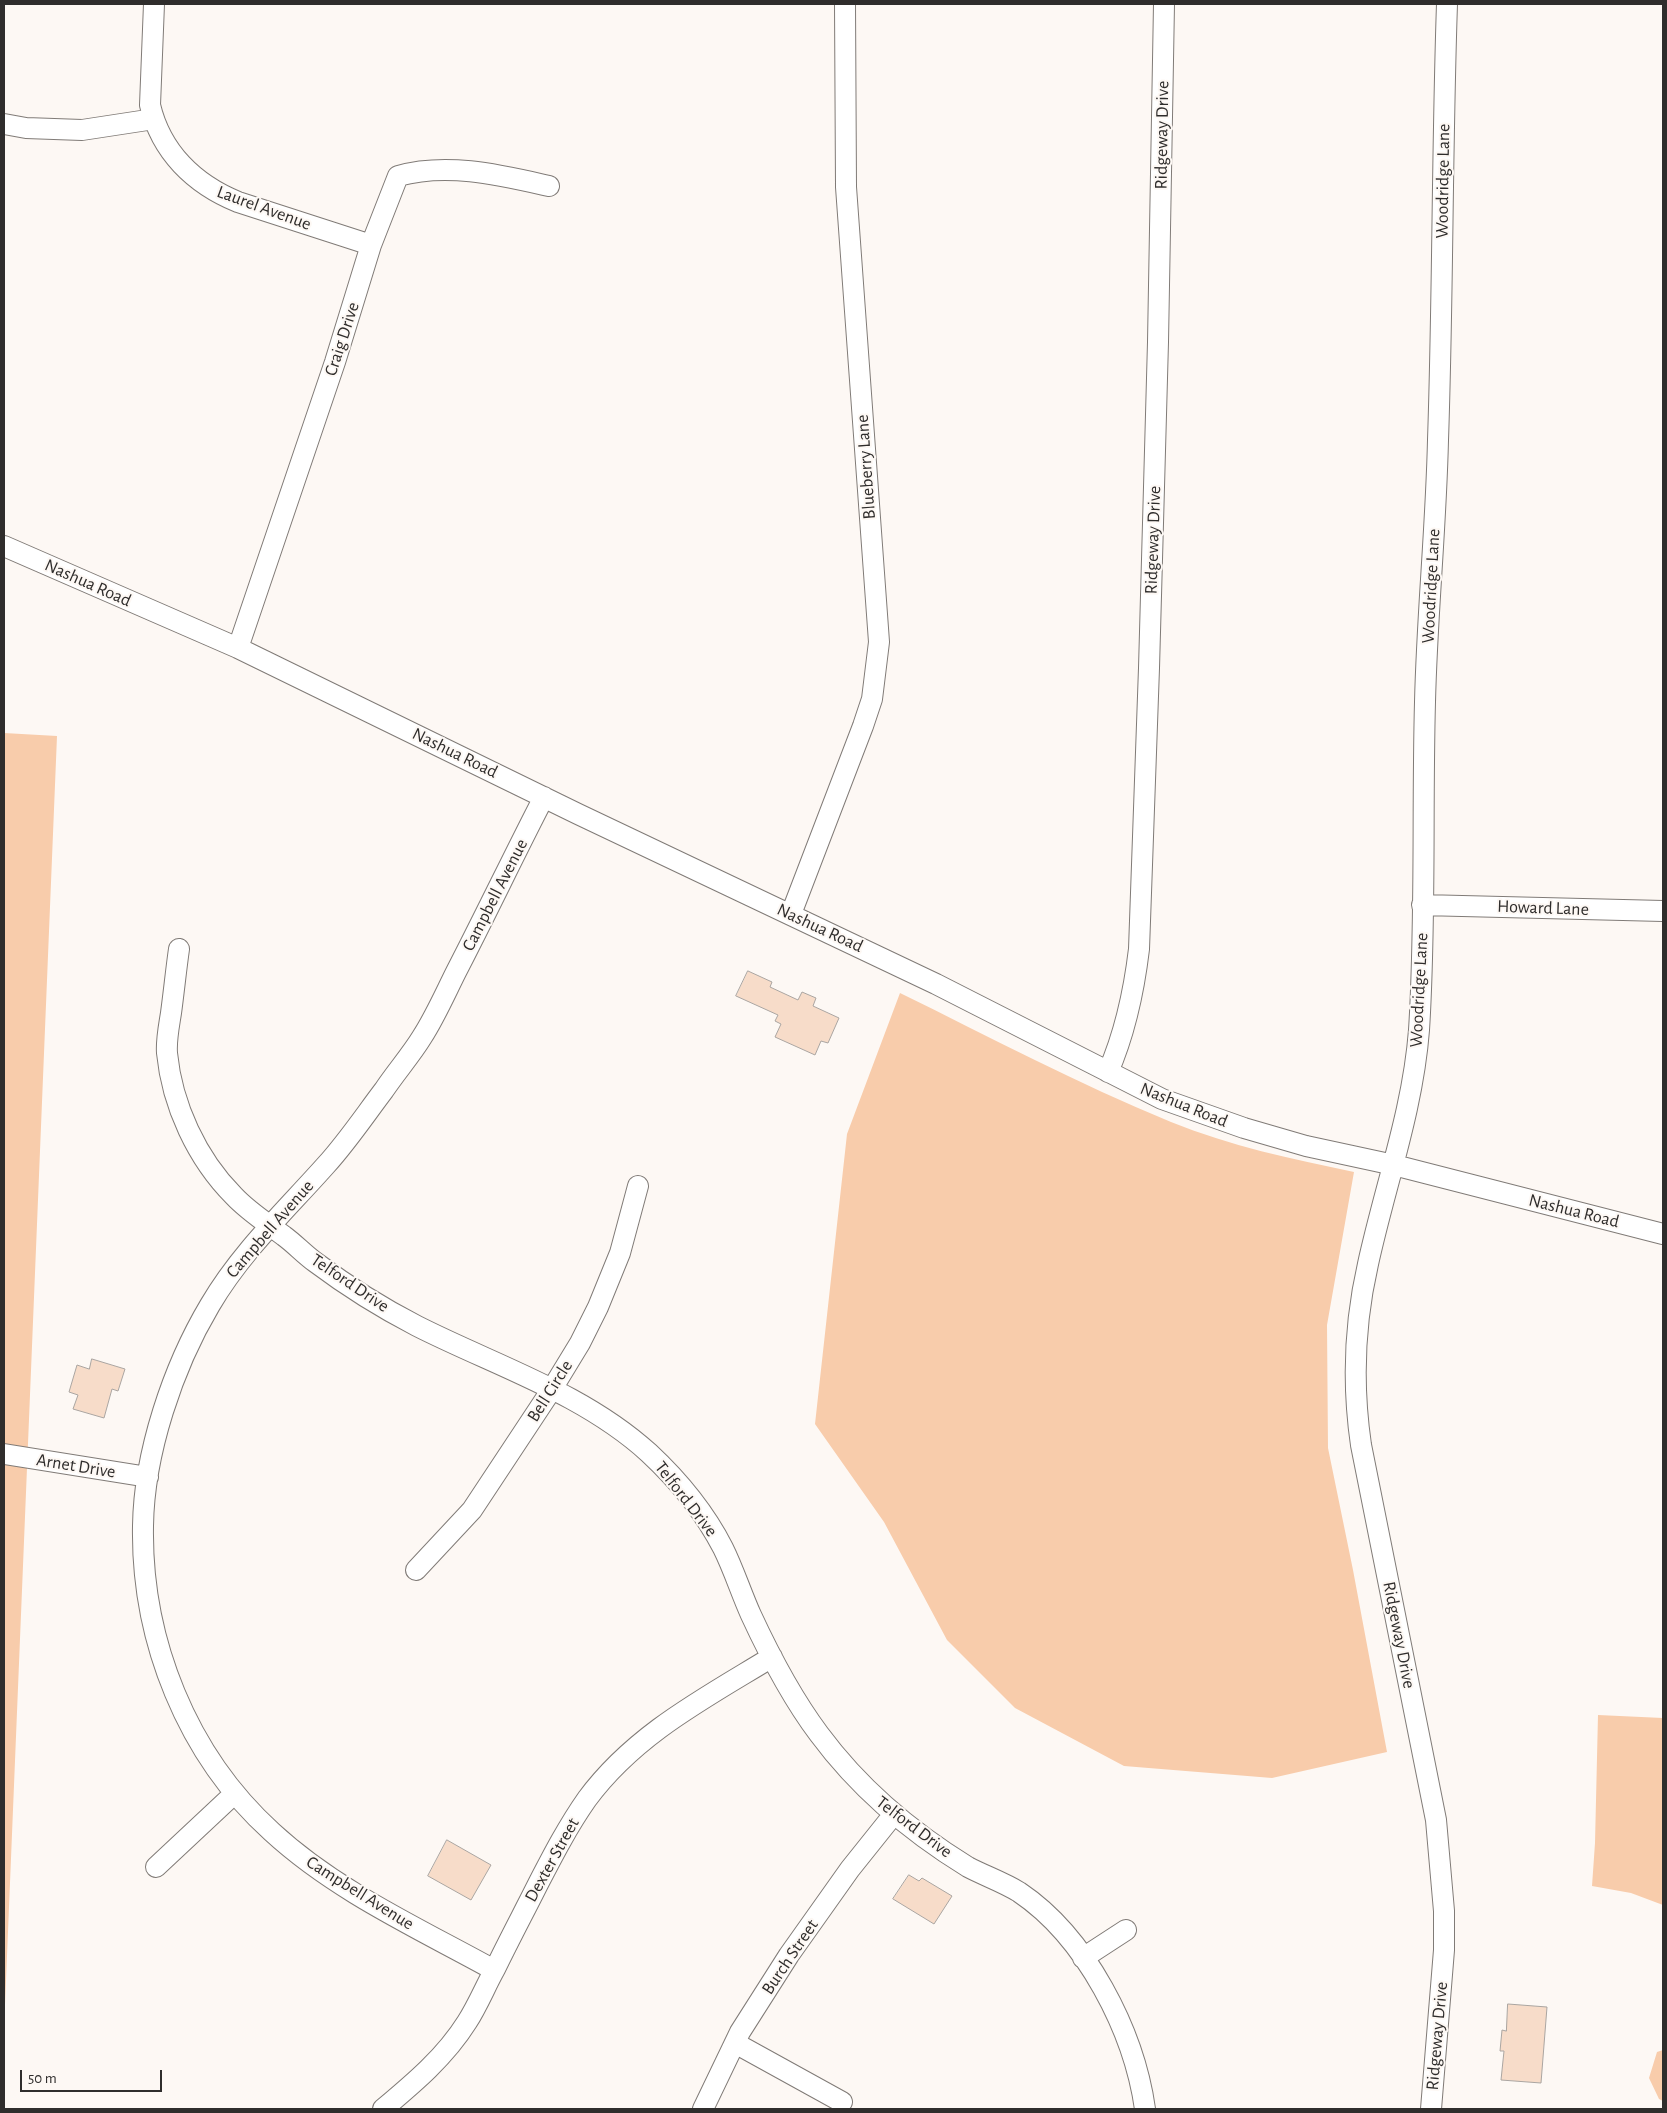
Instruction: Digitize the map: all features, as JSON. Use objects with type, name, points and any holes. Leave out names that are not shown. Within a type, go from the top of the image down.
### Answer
[{"type":"street","name":"Laurel Avenue","points":[[154,4],[150,105],[164,143],[180,164],[198,181],[218,194],[371,245]]},
{"type":"street","name":"Blueberry Lane","points":[[791,914],[864,726],[872,699],[880,642],[846,187],[845,4]]},
{"type":"street","name":"Ridgeway Drive","points":[[1108,1072],[1125,1025],[1135,980],[1139,949],[1158,352],[1164,4]]},
{"type":"street","name":"Woodridge Lane","points":[[1394,1165],[1409,1103],[1418,1036],[1423,969],[1425,700],[1438,441],[1446,4]]},
{"type":"street","points":[[4,124],[26,128],[82,130],[154,119]]},
{"type":"street","name":"Craig Drive","points":[[238,648],[335,362],[371,245],[398,176],[413,171],[461,170],[549,186]]},
{"type":"street","name":"Nashua Road","points":[[4,546],[238,648],[544,797],[936,984],[1162,1100],[1244,1128],[1306,1146],[1394,1165],[1663,1234]]},
{"type":"street","name":"Campbell Avenue","points":[[494,1970],[354,1894],[310,1865],[270,1831],[234,1794],[209,1759],[187,1721],[160,1653],[150,1610],[144,1566],[143,1523],[148,1477],[166,1404],[185,1354],[209,1306],[238,1261],[330,1161],[422,1036],[485,918],[544,797]]},
{"type":"street","name":"Howard Lane","points":[[1422,905],[1663,911]]},
{"type":"street","name":"Telford Drive","points":[[179,949],[166,1048],[170,1073],[180,1110],[190,1133],[209,1166],[233,1195],[270,1227],[366,1297],[417,1326],[552,1389],[590,1409],[621,1430],[650,1454],[676,1481],[700,1511],[720,1543],[772,1658],[816,1732],[862,1784],[894,1814],[927,1840],[971,1868],[1018,1892],[1043,1913],[1083,1958],[1107,1995],[1122,2026],[1134,2059],[1145,2109]]},
{"type":"street","name":"Ridgeway Drive","points":[[1394,1165],[1368,1263],[1358,1316],[1354,1372],[1356,1409],[1361,1445],[1436,1820],[1444,1911],[1444,1950],[1431,2109]]},
{"type":"street","name":"Bell Circle","points":[[416,1570],[472,1510],[580,1343],[598,1307],[620,1253],[638,1186]]},
{"type":"street","name":"Arnet Drive","points":[[4,1454],[148,1477]]},
{"type":"street","name":"Dexter Street","points":[[383,2109],[427,2071],[466,2024],[482,1997],[494,1970],[567,1831],[588,1798],[620,1762],[643,1740],[675,1716],[772,1658]]},
{"type":"street","points":[[156,1867],[234,1794]]},
{"type":"street","name":"Burch Street","points":[[703,2109],[735,2043],[790,1956],[850,1869],[894,1814]]},
{"type":"street","points":[[1083,1958],[1126,1930]]},
{"type":"street","points":[[735,2043],[842,2102]]},
{"type":"shaded area","points":[[4,733],[57,736],[4,2029]]},
{"type":"shaded area","points":[[900,993],[1068,1076],[1193,1131],[1284,1157],[1354,1172],[1327,1325],[1328,1448],[1387,1752],[1272,1778],[1124,1766],[1015,1708],[947,1640],[884,1522],[815,1424],[847,1134]]},
{"type":"shaded area","points":[[1598,1715],[1663,1718],[1663,1905],[1631,1893],[1592,1886]]},
{"type":"shaded area","points":[[1663,2050],[1663,2101],[1659,2099],[1649,2078],[1657,2052]]},
{"type":"building","points":[[748,971],[772,982],[770,987],[798,1000],[802,992],[816,998],[813,1006],[839,1018],[828,1043],[821,1041],[815,1055],[775,1037],[781,1024],[775,1021],[778,1015],[736,996]]},
{"type":"building","points":[[92,1359],[125,1369],[118,1391],[112,1389],[104,1418],[73,1409],[78,1395],[69,1392],[77,1365],[89,1369]]},
{"type":"building","points":[[447,1840],[491,1865],[471,1900],[428,1876]]},
{"type":"building","points":[[909,1875],[919,1881],[922,1878],[952,1896],[934,1924],[893,1899]]},
{"type":"building","points":[[1508,2004],[1547,2007],[1541,2083],[1501,2080],[1504,2051],[1500,2051],[1502,2030],[1506,2031]]}]
